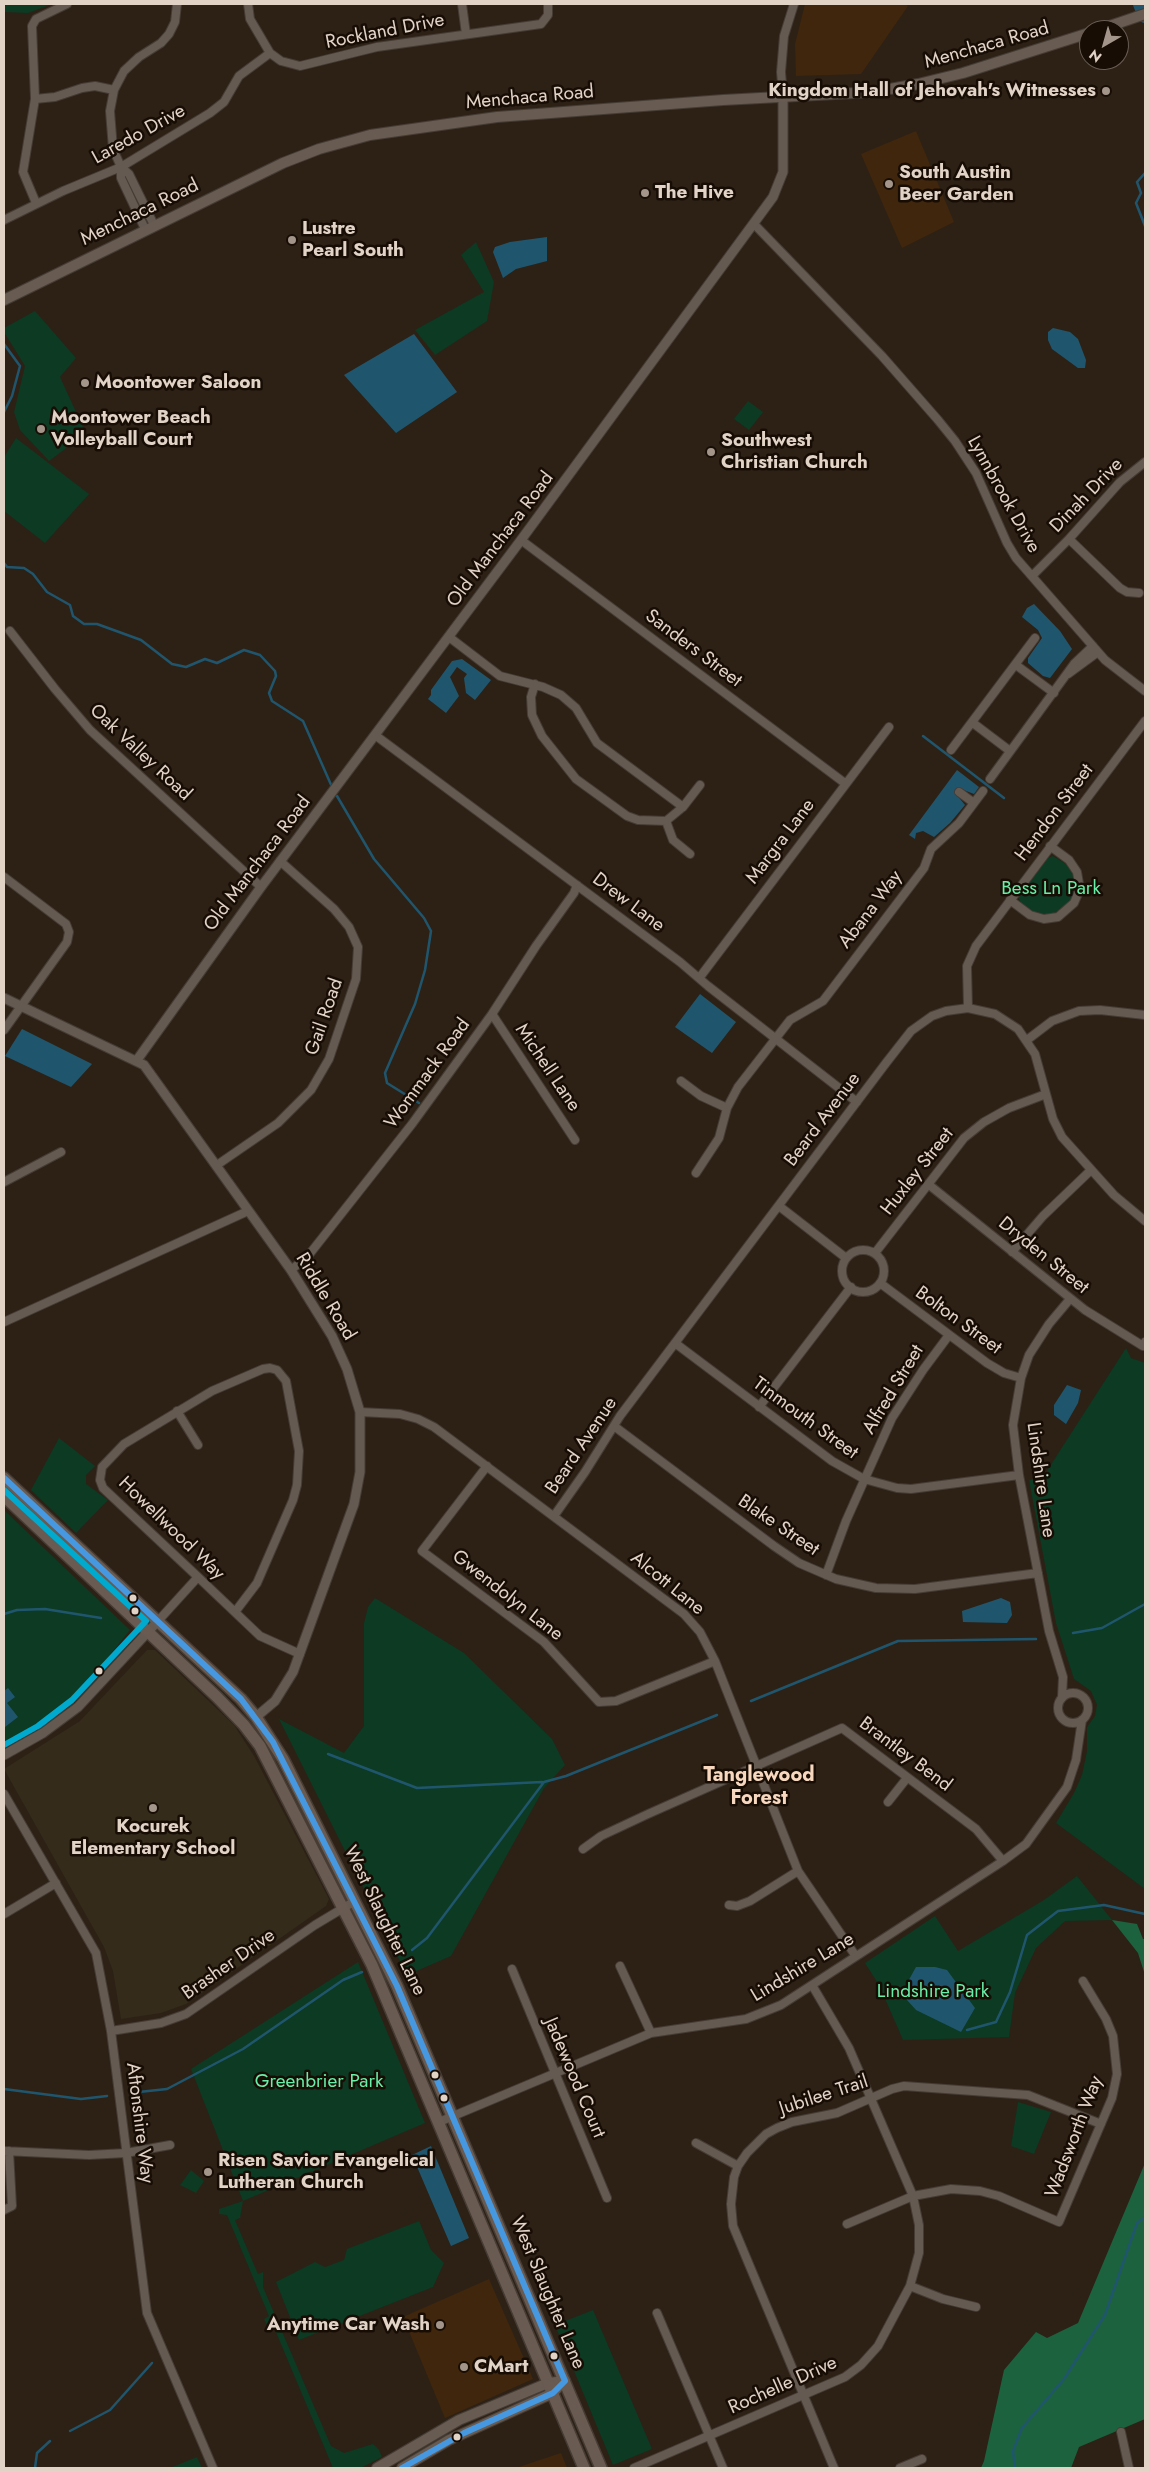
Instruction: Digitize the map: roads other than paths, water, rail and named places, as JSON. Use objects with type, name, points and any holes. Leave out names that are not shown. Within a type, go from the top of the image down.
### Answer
[{"type":"main road","points":[[1128,20],[1145,14]]},
{"type":"main road","name":"Menchaca Road","points":[[4,300],[149,227],[292,159],[319,149],[390,130],[497,117],[783,96],[873,92],[918,84],[1028,54],[1079,36]]},
{"type":"main road","name":"West Slaughter Lane","points":[[4,1478],[229,1688],[256,1717],[283,1759],[397,1986],[601,2468]]},
{"type":"main road","name":"West Slaughter Lane","points":[[4,1496],[230,1709],[260,1746],[372,1965],[584,2468]]},
{"type":"main road","points":[[402,2468],[465,2432],[565,2381]]},
{"type":"main road","points":[[376,2468],[459,2420],[550,2388]]},
{"type":"main road","points":[[392,2459],[398,2468]]},
{"type":"street","points":[[36,203],[23,172],[35,99],[32,26],[36,19],[67,4]]},
{"type":"street","points":[[149,227],[121,178],[121,167],[113,149],[109,124],[114,90],[129,66],[161,44],[169,34],[175,22],[177,4]]},
{"type":"street","points":[[248,4],[250,19],[270,53]]},
{"type":"street","points":[[462,4],[466,34]]},
{"type":"street","name":"Rockland Drive","points":[[270,53],[281,61],[300,66],[354,52],[541,24],[548,15],[548,4]]},
{"type":"street","name":"Old Manchaca Road","points":[[137,1060],[261,887],[521,540],[773,197],[783,172],[783,96],[781,72],[784,36],[794,4]]},
{"type":"street","name":"Laredo Drive","points":[[4,220],[36,203],[121,167],[216,109],[228,97],[238,76],[270,53]]},
{"type":"street","points":[[35,99],[55,97],[82,88],[95,86],[114,90]]},
{"type":"street","name":"Lynnbrook Drive","points":[[754,224],[882,356],[955,441],[976,474],[1010,549],[1112,667],[1145,691]]},
{"type":"street","name":"Dinah Drive","points":[[1032,576],[1069,539],[1120,482],[1145,462]]},
{"type":"street","points":[[1069,539],[1120,588],[1127,592],[1139,593]]},
{"type":"street","name":"Sanders Street","points":[[521,540],[846,784]]},
{"type":"street","name":"Oak Valley Road","points":[[10,631],[54,689],[90,730],[261,887]]},
{"type":"street","points":[[449,637],[500,676],[535,684],[561,694],[580,713],[597,743],[683,807]]},
{"type":"street","points":[[951,750],[1035,638]]},
{"type":"street","points":[[990,779],[1074,664],[1096,649]]},
{"type":"street","points":[[1016,665],[1054,693]]},
{"type":"street","points":[[535,684],[531,703],[534,722],[542,736],[576,778],[632,819],[666,821],[683,807],[700,785]]},
{"type":"street","name":"Hendon Street","points":[[968,1008],[966,975],[970,960],[980,939],[1145,721]]},
{"type":"street","points":[[973,723],[1010,751]]},
{"type":"street","name":"Margra Lane","points":[[700,977],[890,727]]},
{"type":"street","name":"Drew Lane","points":[[376,735],[700,977],[708,986],[857,1102]]},
{"type":"street","name":"Abana Way","points":[[696,1172],[720,1138],[727,1108],[738,1087],[793,1017],[823,1001],[924,868],[931,849],[959,823],[983,791]]},
{"type":"street","points":[[959,792],[974,803]]},
{"type":"street","points":[[666,821],[673,840],[690,854]]},
{"type":"street","points":[[1010,900],[1030,915],[1044,919],[1058,917],[1074,903],[1080,889],[1077,872],[1069,860],[1050,846]]},
{"type":"street","name":"Gail Road","points":[[217,1165],[278,1123],[312,1090],[329,1059],[356,979],[358,947],[349,927],[334,909],[280,862]]},
{"type":"street","points":[[4,877],[66,924],[69,932],[67,942],[4,1030]]},
{"type":"street","name":"Wommack Road","points":[[291,1270],[308,1256],[363,1188],[492,1014],[543,934],[574,893],[577,885]]},
{"type":"street","name":"Riddle Road","points":[[4,998],[137,1060],[151,1072],[291,1270],[332,1336],[347,1368],[360,1412],[360,1472],[354,1504],[300,1654],[286,1686],[275,1701],[256,1717]]},
{"type":"street","name":"Beard Avenue","points":[[554,1516],[614,1426],[902,1042],[918,1025],[946,1011],[968,1008],[984,1010],[1003,1018],[1018,1029],[1027,1040],[1039,1066],[1053,1119],[1062,1137],[1090,1171],[1145,1221]]},
{"type":"street","points":[[1027,1040],[1052,1021],[1079,1011],[1100,1010],[1145,1015]]},
{"type":"street","name":"Michell Lane","points":[[492,1014],[575,1140]]},
{"type":"street","points":[[681,1081],[701,1096],[727,1108]]},
{"type":"street","name":"Huxley Street","points":[[875,1253],[956,1148],[973,1130],[1009,1108],[1046,1094]]},
{"type":"street","points":[[4,1182],[61,1152]]},
{"type":"street","points":[[1012,1252],[1043,1216],[1090,1171]]},
{"type":"street","name":"Dryden Street","points":[[928,1184],[1098,1320],[1144,1344]]},
{"type":"street","points":[[779,1206],[846,1258]]},
{"type":"street","points":[[4,1322],[248,1211]]},
{"type":"street","points":[[864,1249],[875,1253],[884,1264],[880,1283],[870,1291],[863,1292],[850,1287],[843,1277],[843,1264],[846,1258],[857,1250],[864,1249]]},
{"type":"street","name":"Bolton Street","points":[[880,1283],[996,1369],[1021,1378]]},
{"type":"street","points":[[759,1407],[850,1287]]},
{"type":"street","name":"Lindshire Lane","points":[[1070,1299],[1040,1336],[1021,1378],[1013,1425],[1019,1475],[1049,1631],[1063,1677],[1062,1698],[1058,1711],[1068,1722],[1078,1742]]},
{"type":"street","name":"Alfred Street","points":[[826,1575],[864,1479],[900,1404],[949,1334]]},
{"type":"street","name":"Tinmouth Street","points":[[675,1343],[836,1464],[864,1479],[897,1488],[911,1489],[1019,1475]]},
{"type":"street","name":"Howellwood Way","points":[[235,1612],[257,1583],[293,1500],[297,1485],[299,1451],[286,1381],[277,1370],[263,1369],[212,1391],[177,1411],[114,1452],[102,1467],[100,1480],[103,1488],[260,1636],[300,1654]]},
{"type":"street","points":[[177,1411],[198,1445]]},
{"type":"street","name":"Alcott Lane","points":[[360,1412],[382,1412],[418,1419],[434,1426],[684,1614],[700,1632],[715,1661],[798,1871],[855,1955]]},
{"type":"street","name":"Blake Street","points":[[614,1426],[774,1546],[799,1563],[826,1575],[857,1585],[898,1589],[1038,1573]]},
{"type":"street","name":"Gwendolyn Lane","points":[[487,1466],[422,1551],[544,1642],[599,1702],[616,1701],[715,1661]]},
{"type":"street","points":[[4,1755],[43,1733],[67,1716],[198,1577]]},
{"type":"street","name":"Lindshire Lane","points":[[439,2122],[651,2033],[760,2015],[781,2005],[855,1955],[1003,1861],[1030,1839],[1062,1796],[1074,1770],[1082,1720],[1088,1707],[1084,1698],[1075,1693],[1063,1677]]},
{"type":"street","points":[[1062,1698],[1075,1693]]},
{"type":"street","points":[[1068,1722],[1082,1720]]},
{"type":"street","name":"Brantley Bend","points":[[583,1849],[601,1836],[648,1814],[842,1728],[976,1830],[1003,1861]]},
{"type":"street","points":[[888,1802],[907,1778]]},
{"type":"street","name":"Aftonshire Way","points":[[4,1794],[96,1953],[111,2031],[147,2313],[212,2468]]},
{"type":"street","points":[[729,1905],[737,1906],[750,1901],[798,1871]]},
{"type":"street","points":[[4,1914],[56,1883]]},
{"type":"street","name":"Brasher Drive","points":[[111,2031],[161,2023],[186,2014],[355,1901]]},
{"type":"street","points":[[620,1966],[651,2033]]},
{"type":"street","name":"Jadewood Court","points":[[512,1970],[607,2198]]},
{"type":"street","name":"Wadsworth Way","points":[[913,2196],[951,2189],[980,2191],[999,2196],[1059,2222],[1112,2098],[1117,2074],[1116,2054],[1106,2019],[1083,1981]]},
{"type":"street","name":"Rochelle Drive","points":[[634,2468],[804,2397],[845,2377],[869,2357],[891,2325],[910,2286],[919,2254],[919,2225],[913,2196],[845,2042],[812,1985]]},
{"type":"street","name":"Jubilee Trail","points":[[834,2468],[733,2226],[731,2196],[738,2166],[756,2144],[777,2128],[792,2122],[837,2112],[904,2086],[1011,2092],[1040,2098],[1101,2124]]},
{"type":"street","points":[[696,2144],[738,2166]]},
{"type":"street","points":[[4,2210],[12,2206],[6,2151],[89,2155],[126,2153],[170,2145]]},
{"type":"street","points":[[847,2224],[913,2196]]},
{"type":"street","points":[[910,2286],[943,2299],[976,2307]]},
{"type":"street","points":[[657,2313],[723,2468]]},
{"type":"street","points":[[1121,2432],[1129,2468]]},
{"type":"street","points":[[900,2468],[922,2459]]},
{"type":"water","points":[[547,237],[547,261],[516,269],[503,278],[493,252],[495,247],[510,242]]},
{"type":"water","points":[[1053,328],[1070,332],[1078,339],[1086,360],[1085,368],[1078,368],[1052,349],[1048,340],[1048,332]]},
{"type":"water","points":[[414,334],[457,392],[396,433],[344,375]]},
{"type":"water","points":[[1034,604],[1060,631],[1072,649],[1050,678],[1043,676],[1028,663],[1028,658],[1042,638],[1038,630],[1022,617],[1027,608]]},
{"type":"water","points":[[462,659],[491,680],[475,700],[466,693],[464,678],[467,674],[457,667],[450,677],[459,696],[446,713],[428,699],[431,695],[431,690],[452,661]]},
{"type":"water","points":[[957,770],[979,787],[974,794],[961,789],[956,794],[965,805],[950,823],[934,837],[923,831],[916,833],[915,839],[909,835]]},
{"type":"water","points":[[700,994],[736,1022],[712,1053],[675,1027]]},
{"type":"water","points":[[22,1029],[92,1064],[71,1087],[5,1056]]},
{"type":"water","points":[[1067,1385],[1081,1390],[1078,1403],[1066,1424],[1054,1415],[1054,1405]]},
{"type":"water","points":[[1001,1598],[1010,1602],[1012,1615],[1007,1623],[963,1622],[962,1611]]},
{"type":"water","points":[[8,1688],[15,1697],[7,1703],[18,1717],[5,1727],[4,1691]]},
{"type":"water","points":[[916,1967],[935,1967],[947,1970],[975,2008],[961,2032],[916,2010],[907,2000],[906,1985]]},
{"type":"water","points":[[431,2146],[469,2238],[451,2246],[412,2155]]},
{"type":"waterway","points":[[1140,4],[1145,16]]},
{"type":"waterway","points":[[1145,173],[1137,182],[1141,193],[1136,203],[1145,226]]},
{"type":"waterway","points":[[4,344],[20,366],[12,396],[4,412]]},
{"type":"waterway","points":[[4,563],[7,567],[24,568],[33,574],[47,592],[70,605],[73,616],[84,624],[97,624],[141,640],[172,664],[186,667],[205,659],[217,663],[244,650],[260,655],[275,671],[276,676],[269,693],[272,701],[303,721],[332,787]]},
{"type":"waterway","points":[[923,736],[1004,798]]},
{"type":"waterway","points":[[337,796],[374,859],[424,918],[431,931],[425,970],[415,1004],[385,1073],[387,1083],[419,1103]]},
{"type":"waterway","points":[[1073,1633],[1102,1628],[1145,1604]]},
{"type":"waterway","points":[[4,1614],[17,1610],[45,1609],[101,1618]]},
{"type":"waterway","points":[[751,1701],[898,1641],[1036,1639]]},
{"type":"waterway","points":[[412,1950],[427,1938],[544,1782],[566,1776],[717,1715]]},
{"type":"waterway","points":[[328,1754],[417,1788],[542,1782]]},
{"type":"waterway","points":[[967,2030],[996,2022],[1010,1992],[1027,1935],[1058,1911],[1104,1905],[1145,1914]]},
{"type":"waterway","points":[[139,2092],[167,2089],[243,2049],[343,1980],[362,1972]]},
{"type":"waterway","points":[[4,2089],[81,2099],[107,2096]]},
{"type":"waterway","points":[[1015,2468],[1013,2451],[1022,2428],[1064,2379],[1105,2315],[1137,2223],[1145,2217]]},
{"type":"waterway","points":[[70,2431],[110,2410],[152,2363]]},
{"type":"waterway","points":[[35,2468],[37,2453],[50,2441]]},
{"type":"place","name":"Kingdom Hall of Jehovah's Witnesses","points":[[1106,91]]},
{"type":"place","name":"South Austin Beer Garden","points":[[889,184]]},
{"type":"place","name":"The Hive","points":[[645,193]]},
{"type":"place","name":"Lustre Pearl South","points":[[292,240]]},
{"type":"place","name":"Moontower Saloon","points":[[85,383]]},
{"type":"place","name":"Moontower Beach Volleyball Court","points":[[41,429]]},
{"type":"place","name":"Southwest Christian Church","points":[[711,452]]},
{"type":"place","name":"Kocurek Elementary School","points":[[153,1808]]},
{"type":"place","name":"Risen Savior Evangelical Lutheran Church","points":[[208,2172]]},
{"type":"place","name":"Anytime Car Wash","points":[[440,2325]]},
{"type":"place","name":"CMart","points":[[464,2367]]},
{"type":"district","name":"Tanglewood Forest","points":[[759,1788]]},
{"type":"park label","name":"Bess Ln Park","points":[[1051,889]]},
{"type":"park label","name":"Lindshire Park","points":[[933,1992]]},
{"type":"park label","name":"Greenbrier Park","points":[[319,2082]]}]
